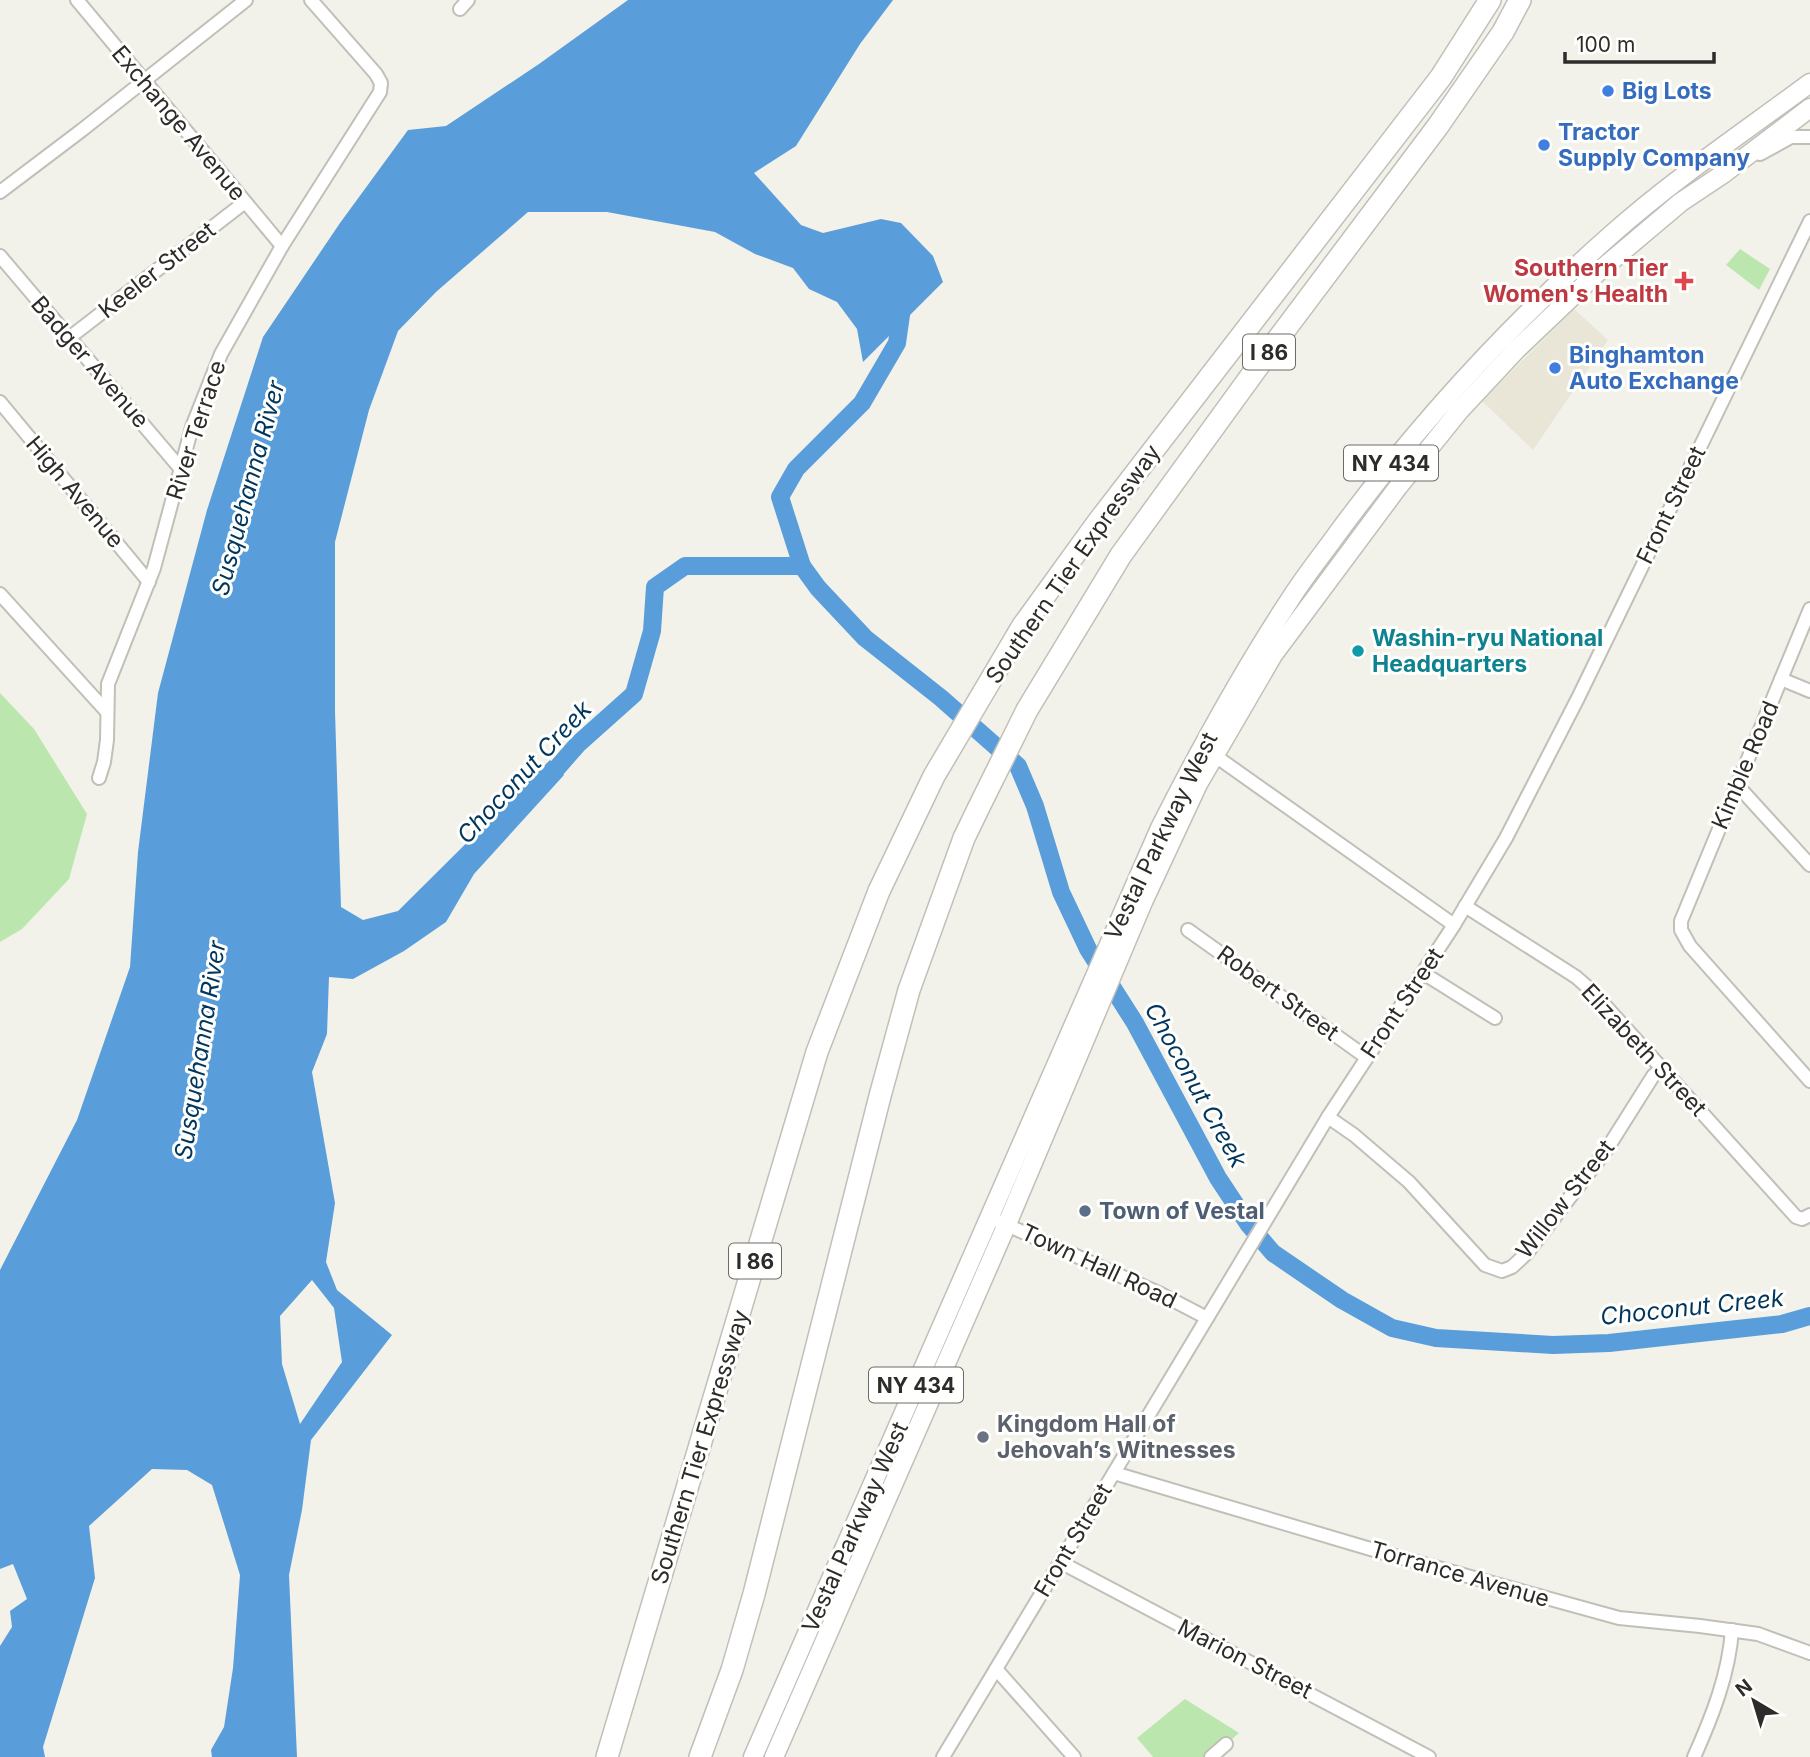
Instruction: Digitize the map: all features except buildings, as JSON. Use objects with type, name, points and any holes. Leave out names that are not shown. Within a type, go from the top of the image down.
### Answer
[{"type":"highway","name":"Southern Tier Expressway","points":[[607,1757],[817,1052],[879,891],[934,776],[1022,627],[1098,522],[1441,77],[1490,0]]},
{"type":"highway","name":"Southern Tier Expressway","points":[[699,1757],[732,1670],[754,1594],[909,990],[959,850],[979,807],[1027,709],[1121,555],[1438,126],[1503,32],[1520,0]]},
{"type":"main road","name":"Vestal Parkway West","points":[[774,1757],[1007,1224],[1087,1032],[1111,958],[1160,828],[1239,681],[1292,596],[1379,478],[1447,397],[1517,322],[1615,232],[1682,177],[1810,83]]},
{"type":"main road","name":"Vestal Parkway West","points":[[753,1757],[1080,1014],[1148,890],[1214,755],[1273,655],[1398,487],[1460,410],[1516,350],[1598,272],[1681,202],[1723,174],[1810,108]]},
{"type":"street","name":"Exchange Avenue","points":[[77,0],[282,246]]},
{"type":"street","points":[[0,192],[246,0]]},
{"type":"street","name":"River Terrace","points":[[99,778],[104,762],[108,684],[149,582],[192,427],[221,354],[282,246],[379,96],[381,83],[376,74],[312,0]]},
{"type":"street","points":[[1723,174],[1791,137],[1810,137]]},
{"type":"street","name":"Keeler Street","points":[[69,338],[245,202]]},
{"type":"street","name":"Front Street","points":[[943,1757],[1328,1117],[1454,925],[1506,838],[1810,221]]},
{"type":"street","name":"Badger Avenue","points":[[0,256],[180,468]]},
{"type":"street","name":"High Avenue","points":[[0,402],[149,582]]},
{"type":"street","points":[[0,594],[107,712]]},
{"type":"street","name":"Kimble Road","points":[[1810,609],[1681,921],[1681,930],[1690,946],[1810,1081]]},
{"type":"street","points":[[1781,679],[1810,691]]},
{"type":"street","points":[[1214,755],[1454,925]]},
{"type":"street","points":[[1737,785],[1810,865]]},
{"type":"street","name":"Elizabeth Street","points":[[1465,906],[1592,990],[1796,1217],[1806,1217]]},
{"type":"street","name":"Robert Street","points":[[1188,930],[1366,1057]]},
{"type":"street","points":[[1423,973],[1495,1018]]},
{"type":"street","name":"Willow Street","points":[[1328,1117],[1354,1135],[1409,1182],[1473,1254],[1489,1267],[1502,1271],[1512,1267],[1528,1252],[1607,1149],[1653,1076],[1662,1068]]},
{"type":"street","name":"Town Hall Road","points":[[989,1217],[1161,1294],[1207,1318]]},
{"type":"street","name":"Torrance Avenue","points":[[1114,1473],[1619,1619],[1732,1630],[1768,1637],[1810,1653]]},
{"type":"street","name":"Marion Street","points":[[1060,1562],[1429,1757]]},
{"type":"street","points":[[1694,1757],[1709,1726],[1731,1645],[1732,1630]]},
{"type":"street","points":[[996,1669],[1074,1757]]},
{"type":"street","points":[[1211,1757],[1226,1744]]},
{"type":"shaded area","points":[[1574,309],[1608,340],[1533,450],[1482,401]]},
{"type":"green space","points":[[1740,249],[1770,269],[1759,290],[1726,265]]},
{"type":"green space","points":[[0,693],[34,729],[87,814],[69,879],[22,929],[0,942]]},
{"type":"green space","points":[[1185,1699],[1239,1733],[1211,1757],[1153,1757],[1137,1738]]},
{"type":"water","name":"Susquehanna River","points":[[628,0],[893,0],[860,44],[796,146],[754,173],[801,225],[823,233],[881,219],[901,223],[933,256],[943,282],[863,362],[857,329],[837,302],[809,289],[793,268],[755,254],[715,232],[607,212],[528,212],[436,292],[398,331],[369,410],[335,542],[335,711],[341,907],[363,920],[398,911],[550,760],[564,775],[474,874],[446,922],[404,951],[353,979],[329,977],[327,1034],[312,1072],[335,1203],[326,1262],[337,1290],[392,1335],[311,1440],[302,1510],[289,1575],[297,1757],[212,1757],[211,1750],[224,1727],[233,1668],[240,1575],[212,1485],[187,1470],[152,1469],[89,1526],[95,1578],[43,1747],[45,1757],[0,1757],[0,1646],[12,1627],[10,1611],[27,1599],[13,1564],[0,1569],[0,1270],[77,1120],[130,967],[138,852],[158,693],[207,510],[263,337],[340,223],[408,130],[446,126]],"holes":[[[312,1280],[334,1308],[342,1362],[300,1424],[282,1364],[280,1316]]]},
{"type":"waterway","name":"Choconut Creek","points":[[802,566],[780,497],[796,469],[862,403],[897,343],[902,308],[898,304]]},
{"type":"waterway","name":"Choconut Creek","points":[[543,784],[578,744],[634,694],[652,631],[655,587],[685,566],[802,566],[818,588],[865,638],[941,698],[1018,766],[1035,806],[1061,892],[1088,949],[1135,1023],[1218,1178],[1249,1225],[1273,1253],[1342,1300],[1392,1328],[1436,1338],[1553,1345],[1609,1343],[1782,1324],[1810,1316]]},
{"type":"place","name":"Big Lots","points":[[1608,91]]},
{"type":"place","name":"Tractor Supply Company","points":[[1544,145]]},
{"type":"place","name":"Southern Tier Women's Health","points":[[1684,281]]},
{"type":"place","name":"Binghamton Auto Exchange","points":[[1555,368]]},
{"type":"place","name":"Washin-ryu National Headquarters","points":[[1358,651]]},
{"type":"place","name":"Town of Vestal","points":[[1085,1211]]},
{"type":"place","name":"Kingdom Hall of Jehovah’s Witnesses","points":[[983,1437]]}]
